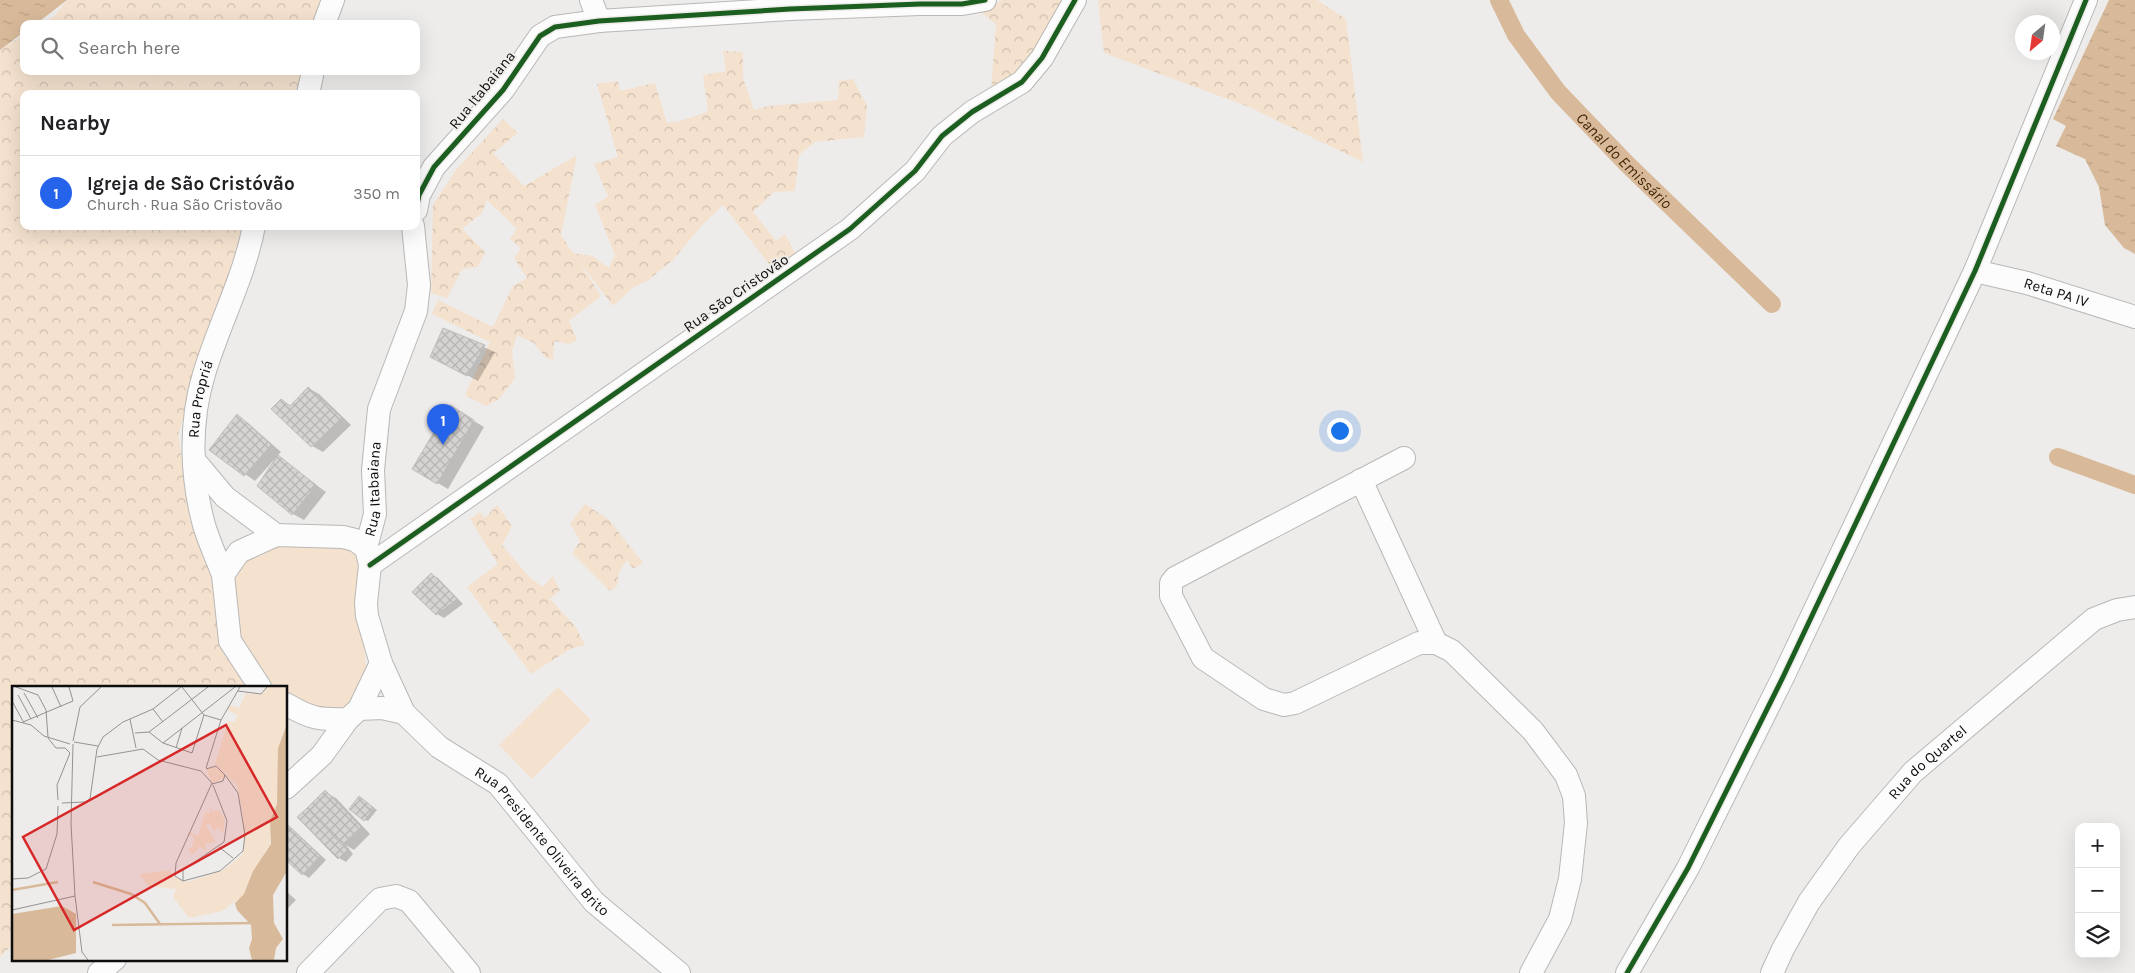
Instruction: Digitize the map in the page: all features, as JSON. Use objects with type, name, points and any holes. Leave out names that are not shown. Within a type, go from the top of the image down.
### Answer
[{"type":"street","points":[[325,20],[332,0]]},
{"type":"street","points":[[591,0],[599,21]]},
{"type":"street","name":"Rua Itabaiana","points":[[420,193],[434,167],[503,90],[540,36],[555,27],[599,21],[809,8],[962,4],[985,0]]},
{"type":"street","name":"Rua São Cristovão","points":[[368,556],[850,228],[915,171],[942,136],[972,112],[1022,82],[1042,58],[1075,0]]},
{"type":"street","points":[[1626,973],[1688,868],[1783,677],[1975,271],[2086,0]]},
{"type":"street","points":[[309,90],[312,75]]},
{"type":"street","name":"Rua Propriá","points":[[223,575],[204,525],[193,459],[195,413],[204,375],[248,255],[253,230]]},
{"type":"street","name":"Rua Itabaiana","points":[[368,556],[374,514],[373,470],[379,409],[416,311],[419,285],[413,230]]},
{"type":"street","name":"Reta PA IV","points":[[1975,271],[2027,283],[2135,317]]},
{"type":"street","points":[[1404,458],[1175,578],[1171,583],[1171,596],[1203,658],[1264,699],[1284,705],[1296,703],[1419,643],[1436,643],[1452,650],[1533,731],[1566,775],[1574,796],[1576,823],[1570,879],[1560,919],[1531,973]]},
{"type":"street","points":[[193,459],[225,497],[276,534]]},
{"type":"street","points":[[1361,480],[1436,643]]},
{"type":"street","points":[[259,686],[230,641],[223,575],[238,552],[276,534],[343,537],[355,540],[368,556]]},
{"type":"street","name":"Rua Presidente Oliveira Brito","points":[[368,556],[367,616],[381,663],[404,713],[439,747],[498,784],[594,902],[679,973]]},
{"type":"street","name":"Rua do Quartel","points":[[1772,973],[1809,902],[1849,846],[1913,772],[2094,619],[2117,610],[2135,607]]},
{"type":"street","points":[[288,786],[322,755],[353,714],[381,663]]},
{"type":"street","points":[[295,709],[321,720],[382,708],[404,713]]},
{"type":"street","points":[[295,709],[322,755]]},
{"type":"street","points":[[308,973],[380,899],[396,896],[408,901],[469,973]]},
{"type":"street","points":[[98,973],[114,960]]},
{"type":"green space","points":[[67,0],[323,0],[317,20],[48,20],[55,16]]},
{"type":"green space","points":[[1002,0],[1070,0],[1017,78],[991,92],[996,24],[981,12]]},
{"type":"green space","points":[[1098,0],[1317,0],[1346,19],[1363,162],[1249,107],[1104,53]]},
{"type":"green space","points":[[20,38],[20,75],[303,75],[301,90],[20,90],[20,230],[242,230],[178,435],[192,517],[212,580],[221,645],[246,686],[12,686],[12,946],[0,957],[0,50]]},
{"type":"green space","points":[[723,51],[743,52],[743,78],[754,110],[769,106],[838,100],[839,81],[853,79],[867,106],[864,137],[815,142],[799,155],[795,191],[774,192],[753,212],[776,241],[785,234],[797,257],[776,273],[723,205],[701,226],[673,260],[647,281],[635,286],[613,306],[578,260],[601,296],[569,321],[577,340],[570,344],[554,341],[553,360],[546,358],[534,343],[517,335],[512,351],[515,378],[499,399],[486,406],[465,395],[490,342],[432,314],[438,300],[493,327],[513,286],[527,278],[514,258],[521,248],[510,239],[517,229],[487,200],[482,213],[462,229],[485,252],[478,267],[462,269],[447,298],[431,293],[433,205],[456,170],[503,119],[518,133],[493,153],[524,186],[577,155],[561,235],[573,253],[592,256],[609,268],[615,255],[595,205],[608,196],[594,164],[618,157],[597,84],[618,81],[620,91],[655,83],[667,123],[680,121],[708,112],[703,75],[726,71]]},
{"type":"green space","points":[[585,504],[609,520],[643,563],[633,569],[627,560],[619,572],[617,586],[610,591],[572,553],[580,541],[570,523]]},
{"type":"green space","points":[[497,505],[512,526],[502,545],[529,577],[543,587],[553,576],[560,590],[550,599],[575,626],[585,645],[570,649],[531,674],[467,587],[498,564],[470,519],[480,512],[485,518]]},
{"type":"green space","points":[[346,544],[366,565],[359,575],[356,596],[365,651],[365,686],[358,700],[346,708],[337,711],[321,712],[308,707],[288,695],[288,686],[274,686],[265,680],[236,643],[228,583],[242,561],[264,547]]},
{"type":"green space","points":[[558,687],[591,720],[532,779],[499,745]]},
{"type":"water","points":[[0,0],[67,0],[41,20],[20,20],[20,35],[0,50]]},
{"type":"water","points":[[2109,0],[2135,0],[2135,254],[2124,248],[2105,225],[2099,187],[2085,159],[2056,146],[2066,126],[2053,119]]},
{"type":"building","points":[[443,328],[485,345],[467,376],[430,357]]},
{"type":"building","points":[[308,387],[342,418],[311,447],[271,409],[281,399],[290,406]]},
{"type":"building","points":[[450,405],[474,420],[437,484],[412,469]]},
{"type":"building","points":[[237,414],[271,445],[244,476],[209,450]]},
{"type":"building","points":[[278,455],[316,485],[292,515],[257,486]]},
{"type":"building","points":[[431,573],[457,599],[436,615],[412,592]]},
{"type":"building","points":[[325,790],[361,827],[342,845],[307,808]]},
{"type":"building","points":[[359,796],[374,808],[364,821],[349,809]]},
{"type":"building","points":[[307,808],[347,850],[338,859],[297,817]]},
{"type":"building","points":[[288,825],[320,856],[302,875],[288,862]]},
{"type":"waterway","name":"Canal do Emissário","points":[[1499,0],[1516,35],[1558,92],[1627,164],[1772,304]]},
{"type":"waterway","name":"Canal do Emissário","points":[[2058,457],[2135,485]]},
{"type":"cycle path","points":[[420,193],[434,167],[503,90],[540,36],[555,27],[599,21],[790,9],[962,4],[985,0]]},
{"type":"cycle path","points":[[370,565],[850,229],[915,171],[942,136],[972,112],[1022,82],[1042,58],[1075,0]]},
{"type":"cycle path","points":[[1627,973],[1688,868],[1783,677],[1975,271],[2086,0]]},
{"type":"place","name":"Igreja de São Cristóvão","points":[[443,445]]}]
